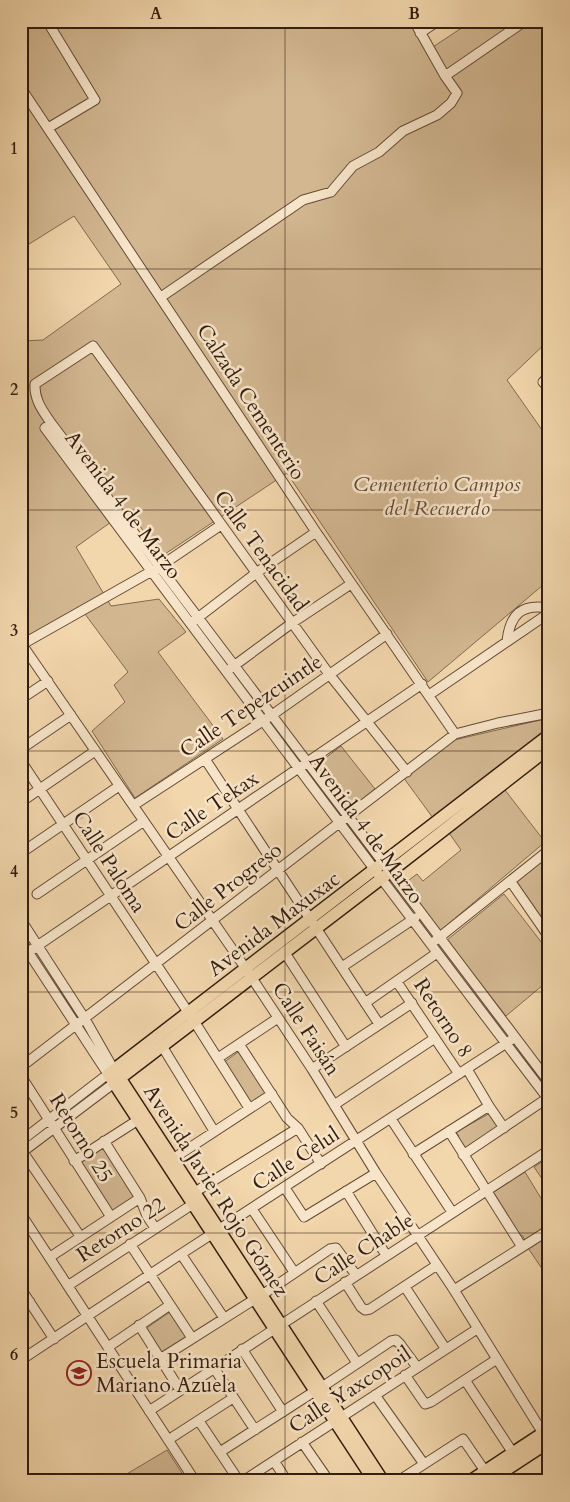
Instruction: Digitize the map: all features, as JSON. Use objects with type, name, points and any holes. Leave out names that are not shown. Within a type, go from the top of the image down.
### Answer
[{"type":"main road","name":"Avenida Maxuxac","points":[[382,872],[549,735]]},
{"type":"main road","name":"Avenida Maxuxac","points":[[114,1076],[382,872],[549,748]]},
{"type":"main road","name":"Avenida Maxuxac","points":[[249,973],[285,953],[312,925]]},
{"type":"main road","name":"Avenida Maxuxac","points":[[138,1058],[162,1046],[191,1017]]},
{"type":"main road","name":"Avenida Javier Rojo Gómez","points":[[114,1076],[138,1120],[194,1192],[216,1232],[318,1389],[383,1481]]},
{"type":"main road","name":"Avenida Javier Rojo Gómez","points":[[114,1076],[169,1161],[193,1204],[216,1232]]},
{"type":"main road","name":"Avenida Javier Rojo Gómez","points":[[338,1418],[374,1481]]},
{"type":"main road","points":[[487,1476],[513,1453],[547,1438]]},
{"type":"main road","points":[[470,1481],[487,1476],[547,1438]]},
{"type":"street","points":[[47,21],[95,100],[48,128]]},
{"type":"street","points":[[162,298],[303,200],[331,192],[353,166],[379,152],[403,131],[437,115],[451,103],[457,93],[445,76],[414,21]]},
{"type":"street","points":[[420,32],[438,21]]},
{"type":"street","points":[[445,76],[525,21]]},
{"type":"street","name":"Calzada Cementerio","points":[[21,88],[316,532],[455,734]]},
{"type":"street","name":"Avenida 4 de Marzo","points":[[93,346],[35,384],[34,394],[51,423],[45,428],[72,457],[121,523],[199,617],[308,762],[349,817],[412,920],[548,1098]]},
{"type":"street","name":"Calle Tenacidad","points":[[93,346],[329,674],[407,772]]},
{"type":"street","name":"Avenida 4 de Marzo","points":[[121,523],[151,572],[340,824],[421,914],[549,1082]]},
{"type":"street","points":[[22,644],[151,572],[221,525]]},
{"type":"street","points":[[191,624],[256,573],[316,532]]},
{"type":"street","points":[[227,671],[292,623],[351,584]]},
{"type":"street","points":[[507,641],[511,620],[519,612],[528,608],[549,608]]},
{"type":"street","points":[[429,695],[549,613]]},
{"type":"street","name":"Calle Tepezcuintle","points":[[134,805],[272,715],[387,634]]},
{"type":"street","name":"Calle Faisán","points":[[22,644],[249,973],[312,1069],[416,1235],[438,1265],[547,1438]]},
{"type":"street","points":[[21,699],[48,681]]},
{"type":"street","name":"Calle Tekax","points":[[25,954],[422,684]]},
{"type":"street","points":[[455,734],[549,713]]},
{"type":"street","points":[[21,749],[71,715]]},
{"type":"street","name":"Calle Progreso","points":[[21,1067],[455,734]]},
{"type":"street","points":[[21,802],[95,752]]},
{"type":"street","points":[[205,759],[279,870],[312,925],[379,1024]]},
{"type":"street","name":"Calle Paloma","points":[[21,761],[218,1058],[249,1108]]},
{"type":"street","points":[[21,853],[119,786]]},
{"type":"street","points":[[37,894],[144,821]]},
{"type":"street","points":[[430,944],[549,850]]},
{"type":"street","points":[[510,882],[549,937]]},
{"type":"street","points":[[342,967],[421,914]]},
{"type":"street","name":"Avenida Javier Rojo Gómez","points":[[21,920],[85,1019],[114,1076]]},
{"type":"street","name":"Avenida Javier Rojo Gómez","points":[[21,941],[25,954],[114,1076]]},
{"type":"street","points":[[285,953],[346,1047]]},
{"type":"street","points":[[365,1003],[437,954]]},
{"type":"street","name":"Retorno 8","points":[[398,982],[459,1074]]},
{"type":"street","points":[[312,1069],[412,1002]]},
{"type":"street","points":[[218,1058],[278,1018]]},
{"type":"street","name":"Calle Celul","points":[[21,1360],[515,1037]]},
{"type":"street","points":[[334,1105],[435,1038]]},
{"type":"street","points":[[239,1044],[287,1118],[298,1128],[321,1164]]},
{"type":"street","points":[[162,1046],[214,1131]]},
{"type":"street","points":[[467,1069],[504,1128]]},
{"type":"street","name":"Retorno 25","points":[[21,1076],[111,1217]]},
{"type":"street","name":"Avenida Maxuxac","points":[[22,1152],[84,1093],[114,1076]]},
{"type":"street","name":"Avenida Maxuxac","points":[[21,1141],[90,1100],[114,1076]]},
{"type":"street","points":[[84,1093],[90,1100]]},
{"type":"street","points":[[169,1161],[272,1094]]},
{"type":"street","points":[[463,1154],[548,1098]]},
{"type":"street","points":[[413,1154],[489,1106]]},
{"type":"street","points":[[391,1119],[452,1212]]},
{"type":"street","points":[[74,1161],[138,1120]]},
{"type":"street","points":[[194,1192],[298,1128]]},
{"type":"street","points":[[449,1131],[522,1247]]},
{"type":"street","points":[[104,1141],[140,1198],[147,1216],[155,1228]]},
{"type":"street","name":"Calle Chable","points":[[149,1411],[549,1150]]},
{"type":"street","points":[[22,1152],[80,1236]]},
{"type":"street","points":[[285,1188],[304,1217],[376,1172]]},
{"type":"street","points":[[346,1191],[386,1255]]},
{"type":"street","points":[[50,1256],[140,1198]]},
{"type":"street","name":"Retorno 22","points":[[69,1285],[193,1204]]},
{"type":"street","points":[[252,1209],[294,1272]]},
{"type":"street","points":[[21,1215],[69,1285],[195,1481]]},
{"type":"street","points":[[454,1290],[549,1230]]},
{"type":"street","points":[[130,1244],[192,1338]]},
{"type":"street","points":[[160,1359],[330,1249],[336,1248],[356,1276]]},
{"type":"street","points":[[181,1254],[224,1318]]},
{"type":"street","points":[[344,1282],[365,1310],[370,1309],[438,1265]]},
{"type":"street","points":[[405,1287],[445,1348]]},
{"type":"street","points":[[21,1289],[54,1339]]},
{"type":"street","points":[[316,1301],[358,1363]]},
{"type":"street","points":[[21,1308],[30,1302]]},
{"type":"street","points":[[108,1347],[170,1306]]},
{"type":"street","points":[[139,1325],[180,1390]]},
{"type":"street","name":"Calle Yaxcopoil","points":[[243,1481],[477,1329]]},
{"type":"street","points":[[220,1452],[391,1341],[396,1340],[400,1344],[417,1367]]},
{"type":"street","points":[[242,1349],[283,1412]]},
{"type":"street","points":[[405,1375],[426,1404],[497,1359]]},
{"type":"street","points":[[214,1368],[255,1430]]},
{"type":"street","points":[[465,1380],[513,1453]]},
{"type":"street","points":[[374,1395],[424,1464]]},
{"type":"street","points":[[168,1440],[233,1398]]},
{"type":"street","points":[[199,1420],[239,1481]]},
{"type":"street","points":[[398,1481],[463,1440],[487,1476]]},
{"type":"street","points":[[302,1442],[329,1481]]},
{"type":"street","points":[[274,1461],[287,1481]]},
{"type":"green space","name":"Cementerio Campos del Recuerdo","points":[[21,21],[410,21],[427,51],[472,21],[549,21],[549,340],[507,380],[549,440],[549,580],[428,682],[287,473],[162,556],[128,510],[76,547],[111,606],[159,599],[186,632],[158,652],[223,739],[135,798],[92,731],[125,702],[114,685],[128,672],[85,614],[27,642],[21,634],[21,341],[43,340],[121,284],[74,216],[26,246],[21,239]]},
{"type":"green space","points":[[549,718],[549,728],[433,818],[403,777],[454,740]]},
{"type":"green space","points":[[341,746],[375,789],[348,811],[315,766]]},
{"type":"green space","points":[[505,790],[545,842],[440,931],[405,883],[417,874],[423,881],[461,850],[449,833]]},
{"type":"green space","points":[[549,855],[549,932],[513,885]]},
{"type":"green space","points":[[504,894],[549,952],[549,980],[506,1016],[447,940]]},
{"type":"green space","points":[[238,1052],[269,1095],[251,1106],[223,1063]]},
{"type":"green space","points":[[492,1112],[502,1129],[467,1150],[465,1147],[463,1148],[456,1132]]},
{"type":"green space","points":[[102,1145],[135,1198],[110,1213],[78,1160]]},
{"type":"green space","points":[[549,1157],[549,1190],[545,1192],[543,1189],[545,1183],[534,1167]]},
{"type":"green space","points":[[525,1172],[547,1208],[543,1213],[549,1219],[549,1225],[525,1240],[522,1235],[519,1236],[492,1193]]},
{"type":"green space","points":[[549,1236],[549,1279],[528,1248]]},
{"type":"green space","points":[[170,1312],[188,1339],[161,1355],[145,1329]]},
{"type":"green space","points":[[167,1450],[187,1481],[115,1481]]},
{"type":"place","name":"Escuela Primaria Mariano Azuela","points":[[79,1373]]}]
